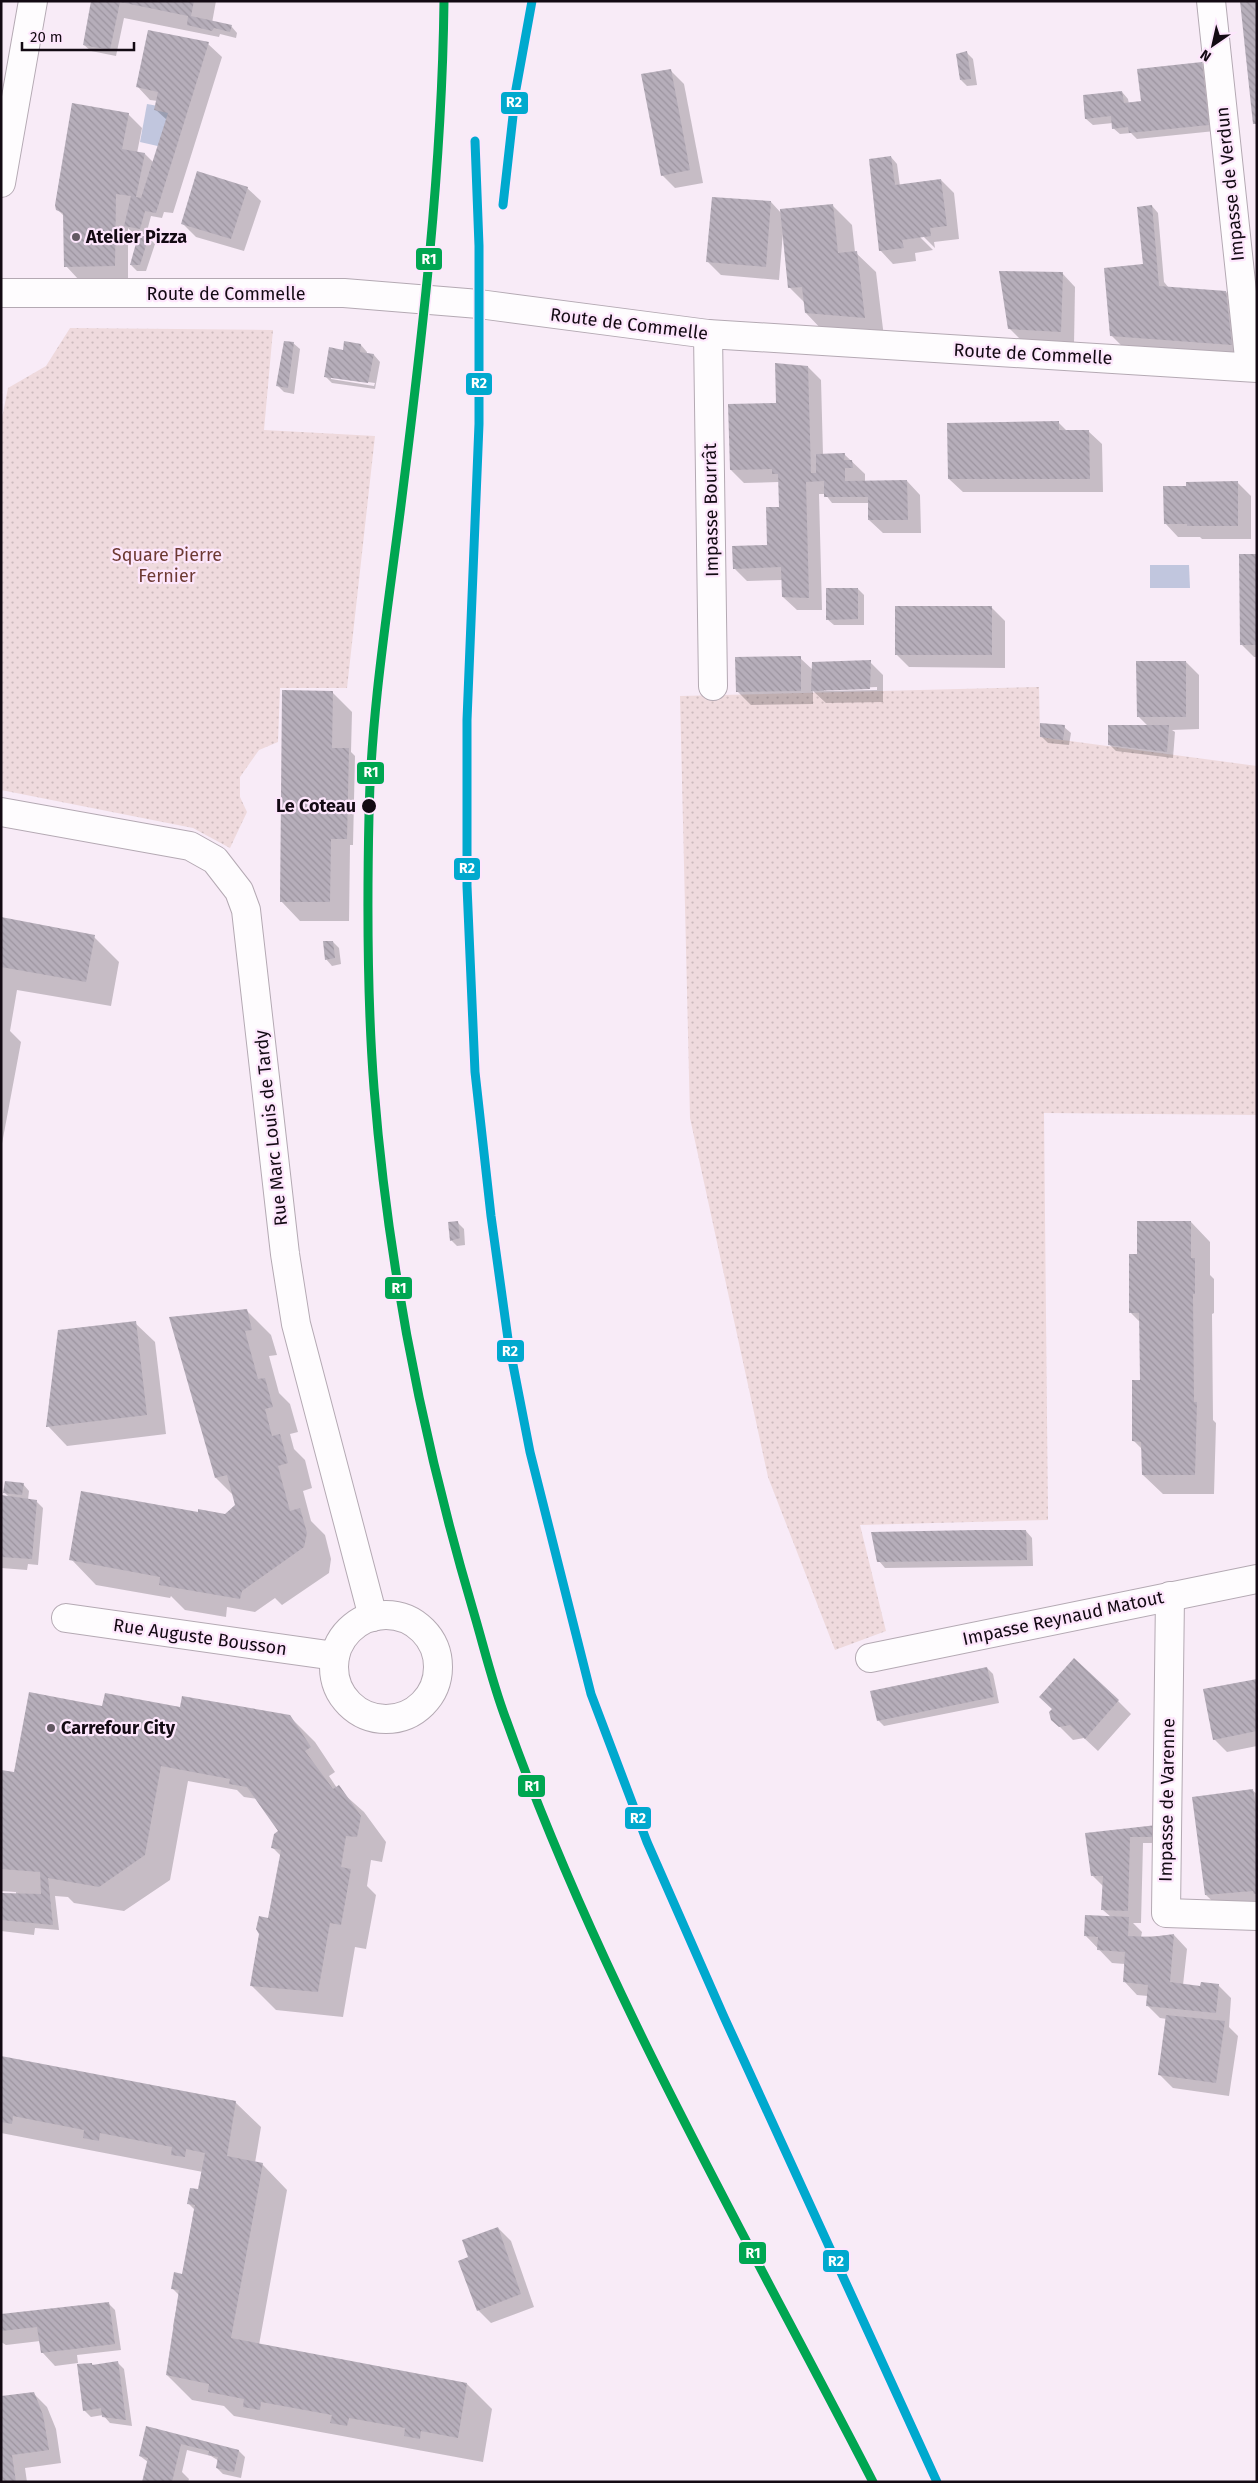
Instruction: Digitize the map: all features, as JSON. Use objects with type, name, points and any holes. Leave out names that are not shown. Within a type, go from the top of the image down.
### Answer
[{"type":"street","points":[[1,183],[33,1]]},
{"type":"street","name":"Impasse de Verdun","points":[[1211,1],[1253,368]]},
{"type":"street","name":"Route de Commelle","points":[[1,293],[344,293],[479,304],[708,334],[1253,368]]},
{"type":"street","name":"Impasse Bourrât","points":[[708,334],[713,686]]},
{"type":"street","name":"Rue Marc Louis de Tardy","points":[[1,812],[190,846],[215,860],[239,891],[246,910],[285,1254],[296,1324],[373,1617]]},
{"type":"street","name":"Impasse Reynaud Matout","points":[[870,1658],[1257,1579]]},
{"type":"street","name":"Impasse de Varenne","points":[[1170,1596],[1166,1912],[1257,1916]]},
{"type":"street","points":[[393,1616],[411,1622],[426,1634],[436,1652],[438,1672],[432,1690],[420,1706],[403,1716],[384,1719],[366,1715],[350,1706],[340,1691],[334,1674],[335,1656],[340,1643],[348,1631],[360,1622],[373,1617],[393,1616]]},
{"type":"street","name":"Rue Auguste Bousson","points":[[66,1618],[335,1656]]},
{"type":"green space","name":"Square Pierre Fernier","points":[[70,328],[273,330],[264,430],[375,436],[347,688],[280,688],[278,742],[259,750],[240,777],[240,797],[247,812],[230,848],[193,828],[1,790],[1,423],[8,388],[46,366]]},
{"type":"green space","points":[[1039,687],[1040,737],[1257,766],[1257,1115],[1044,1113],[1048,1520],[860,1525],[886,1631],[835,1650],[768,1477],[690,1118],[680,696]]},
{"type":"water","points":[[147,104],[169,108],[162,147],[140,142]]},
{"type":"water","points":[[1150,565],[1189,565],[1190,588],[1150,588]]},
{"type":"building","points":[[91,1],[194,1],[191,16],[232,25],[230,32],[214,28],[212,31],[187,25],[188,16],[120,2],[110,50],[83,45]]},
{"type":"building","points":[[1240,1],[1257,1],[1257,124],[1253,124]]},
{"type":"building","points":[[148,30],[209,42],[156,213],[145,211],[140,229],[124,226],[131,196],[116,194],[115,266],[64,267],[63,213],[56,210],[55,205],[72,103],[129,113],[122,149],[145,153],[136,197],[141,198],[168,113],[154,110],[158,92],[136,87]]},
{"type":"building","points":[[967,51],[971,79],[960,80],[956,54]]},
{"type":"building","points":[[1202,62],[1209,125],[1129,133],[1128,127],[1112,129],[1111,116],[1085,119],[1083,95],[1122,91],[1124,103],[1141,101],[1137,69]]},
{"type":"building","points":[[671,69],[690,170],[661,176],[641,74]]},
{"type":"building","points":[[891,156],[895,185],[941,179],[947,226],[930,228],[931,236],[902,240],[904,248],[879,251],[869,159]]},
{"type":"building","points":[[197,171],[248,187],[231,239],[181,224]]},
{"type":"building","points":[[712,197],[771,201],[766,267],[706,262]]},
{"type":"building","points":[[833,204],[838,253],[857,251],[865,318],[805,313],[802,287],[788,288],[780,209]]},
{"type":"building","points":[[1152,205],[1159,286],[1226,291],[1232,345],[1110,336],[1104,268],[1143,264],[1137,207]]},
{"type":"building","points":[[138,236],[149,236],[140,265],[130,265]]},
{"type":"building","points":[[999,271],[1063,272],[1061,332],[1008,329]]},
{"type":"building","points":[[284,341],[294,342],[288,388],[276,386]]},
{"type":"building","points":[[344,341],[361,344],[360,352],[374,354],[368,383],[324,377],[329,347],[343,350]]},
{"type":"building","points":[[775,363],[808,366],[811,473],[816,473],[816,454],[845,453],[844,460],[852,460],[853,468],[845,468],[845,481],[907,480],[908,520],[868,520],[868,497],[824,497],[824,481],[806,482],[809,598],[782,597],[781,567],[733,569],[732,546],[767,545],[766,507],[779,507],[778,474],[772,474],[772,469],[730,470],[728,404],[776,403]]},
{"type":"building","points":[[1059,421],[1059,430],[1089,430],[1090,479],[948,479],[947,423]]},
{"type":"building","points":[[1238,481],[1238,526],[1164,524],[1163,486],[1186,486],[1186,482]]},
{"type":"building","points":[[1239,554],[1257,554],[1257,645],[1240,645]]},
{"type":"building","points":[[826,588],[858,588],[858,619],[826,620]]},
{"type":"building","points":[[895,606],[992,606],[992,655],[895,655]]},
{"type":"building","points":[[801,656],[801,691],[736,692],[735,657]]},
{"type":"building","points":[[871,660],[870,689],[811,691],[812,662]]},
{"type":"building","points":[[1136,661],[1186,661],[1186,717],[1137,717]]},
{"type":"building","points":[[282,690],[333,691],[332,748],[349,748],[347,839],[331,839],[330,902],[280,902]]},
{"type":"building","points":[[1040,723],[1065,725],[1063,740],[1040,737]]},
{"type":"building","points":[[1108,725],[1169,725],[1167,752],[1108,745]]},
{"type":"building","points":[[1,917],[95,935],[86,982],[1,967]]},
{"type":"building","points":[[323,941],[333,941],[335,958],[325,960]]},
{"type":"building","points":[[458,1221],[460,1238],[450,1241],[448,1222]]},
{"type":"building","points":[[1137,1221],[1191,1221],[1191,1258],[1195,1258],[1195,1294],[1193,1294],[1194,1402],[1197,1402],[1195,1475],[1142,1475],[1141,1442],[1132,1441],[1132,1380],[1140,1380],[1139,1313],[1129,1313],[1129,1254],[1137,1254]]},
{"type":"building","points":[[247,1309],[252,1330],[245,1331],[258,1379],[265,1378],[273,1407],[265,1409],[272,1436],[280,1434],[288,1463],[278,1466],[290,1511],[300,1508],[307,1533],[304,1547],[242,1591],[240,1599],[159,1585],[160,1577],[69,1560],[81,1491],[198,1512],[198,1509],[225,1514],[235,1505],[227,1475],[215,1478],[169,1317]]},
{"type":"building","points":[[136,1321],[147,1415],[46,1427],[58,1330]]},
{"type":"building","points":[[5,1481],[24,1483],[22,1495],[3,1493]]},
{"type":"building","points":[[1,1495],[37,1500],[32,1559],[1,1557]]},
{"type":"building","points":[[1026,1530],[1027,1560],[877,1562],[871,1532]]},
{"type":"building","points":[[1074,1658],[1119,1700],[1085,1739],[1070,1725],[1059,1727],[1051,1720],[1049,1712],[1052,1709],[1039,1697]]},
{"type":"building","points":[[987,1667],[994,1697],[877,1721],[870,1691]]},
{"type":"building","points":[[1257,1679],[1257,1731],[1213,1740],[1203,1689]]},
{"type":"building","points":[[29,1692],[102,1706],[105,1693],[180,1707],[182,1696],[290,1715],[311,1747],[305,1751],[333,1789],[339,1785],[361,1816],[357,1837],[346,1836],[341,1867],[351,1869],[341,1925],[330,1923],[318,1992],[250,1986],[259,1934],[256,1929],[259,1916],[268,1918],[281,1850],[271,1848],[274,1834],[278,1831],[247,1787],[229,1784],[230,1779],[161,1766],[145,1855],[99,1887],[48,1878],[53,1925],[1,1920],[2,1893],[41,1894],[40,1872],[1,1869],[1,1770],[14,1772]]},
{"type":"building","points":[[1253,1789],[1257,1813],[1257,1894],[1254,1894],[1253,1891],[1205,1895],[1192,1797]]},
{"type":"building","points":[[1157,1825],[1156,1837],[1130,1837],[1128,1911],[1101,1910],[1103,1876],[1091,1876],[1085,1833]]},
{"type":"building","points":[[1085,1915],[1129,1917],[1128,1936],[1152,1937],[1174,1934],[1170,1982],[1200,1986],[1201,1982],[1219,1984],[1216,2013],[1146,2006],[1148,1985],[1123,1982],[1125,1952],[1097,1950],[1098,1937],[1084,1936]]},
{"type":"building","points":[[1166,2015],[1225,2021],[1216,2083],[1158,2075]]},
{"type":"building","points":[[1,2056],[236,2101],[227,2156],[263,2163],[231,2338],[467,2383],[458,2438],[421,2431],[420,2439],[404,2436],[405,2428],[349,2418],[347,2426],[330,2423],[332,2415],[261,2402],[260,2410],[243,2407],[244,2399],[208,2392],[209,2384],[166,2375],[179,2290],[171,2289],[174,2272],[182,2274],[195,2205],[187,2204],[190,2188],[198,2189],[205,2153],[186,2149],[185,2157],[171,2155],[172,2147],[100,2133],[99,2141],[83,2138],[84,2130],[13,2116],[12,2124],[1,2122]]},
{"type":"building","points":[[498,2227],[521,2294],[477,2311],[458,2261],[468,2257],[462,2240]]},
{"type":"building","points":[[109,2302],[115,2344],[41,2353],[37,2327],[1,2331],[1,2314]]},
{"type":"building","points":[[118,2361],[126,2420],[102,2417],[101,2408],[83,2411],[77,2364],[92,2363],[92,2365]]},
{"type":"building","points":[[34,2392],[43,2415],[49,2450],[12,2455],[16,2482],[1,2482],[1,2396]]},
{"type":"building","points":[[146,2426],[239,2450],[234,2472],[216,2468],[218,2457],[208,2455],[209,2451],[181,2444],[172,2482],[142,2482],[148,2458],[139,2456]]},
{"type":"transit line","name":"R1","points":[[444,1],[439,128],[430,254],[377,699],[370,776],[368,883],[370,1020],[380,1154],[398,1286],[423,1417],[455,1546],[497,1695],[545,1821],[586,1918],[677,2108],[873,2482]]},
{"type":"transit line","name":"R2","points":[[503,205],[516,89],[532,1]]},
{"type":"transit line","name":"R2","points":[[475,141],[479,246],[479,424],[467,720],[467,886],[475,1072],[491,1216],[508,1339],[530,1452],[591,1694],[647,1842],[724,2017],[937,2482]]},
{"type":"place","name":"Atelier Pizza","points":[[76,237]]},
{"type":"place","name":"Le Coteau","points":[[369,806]]},
{"type":"place","name":"Carrefour City","points":[[51,1728]]}]
